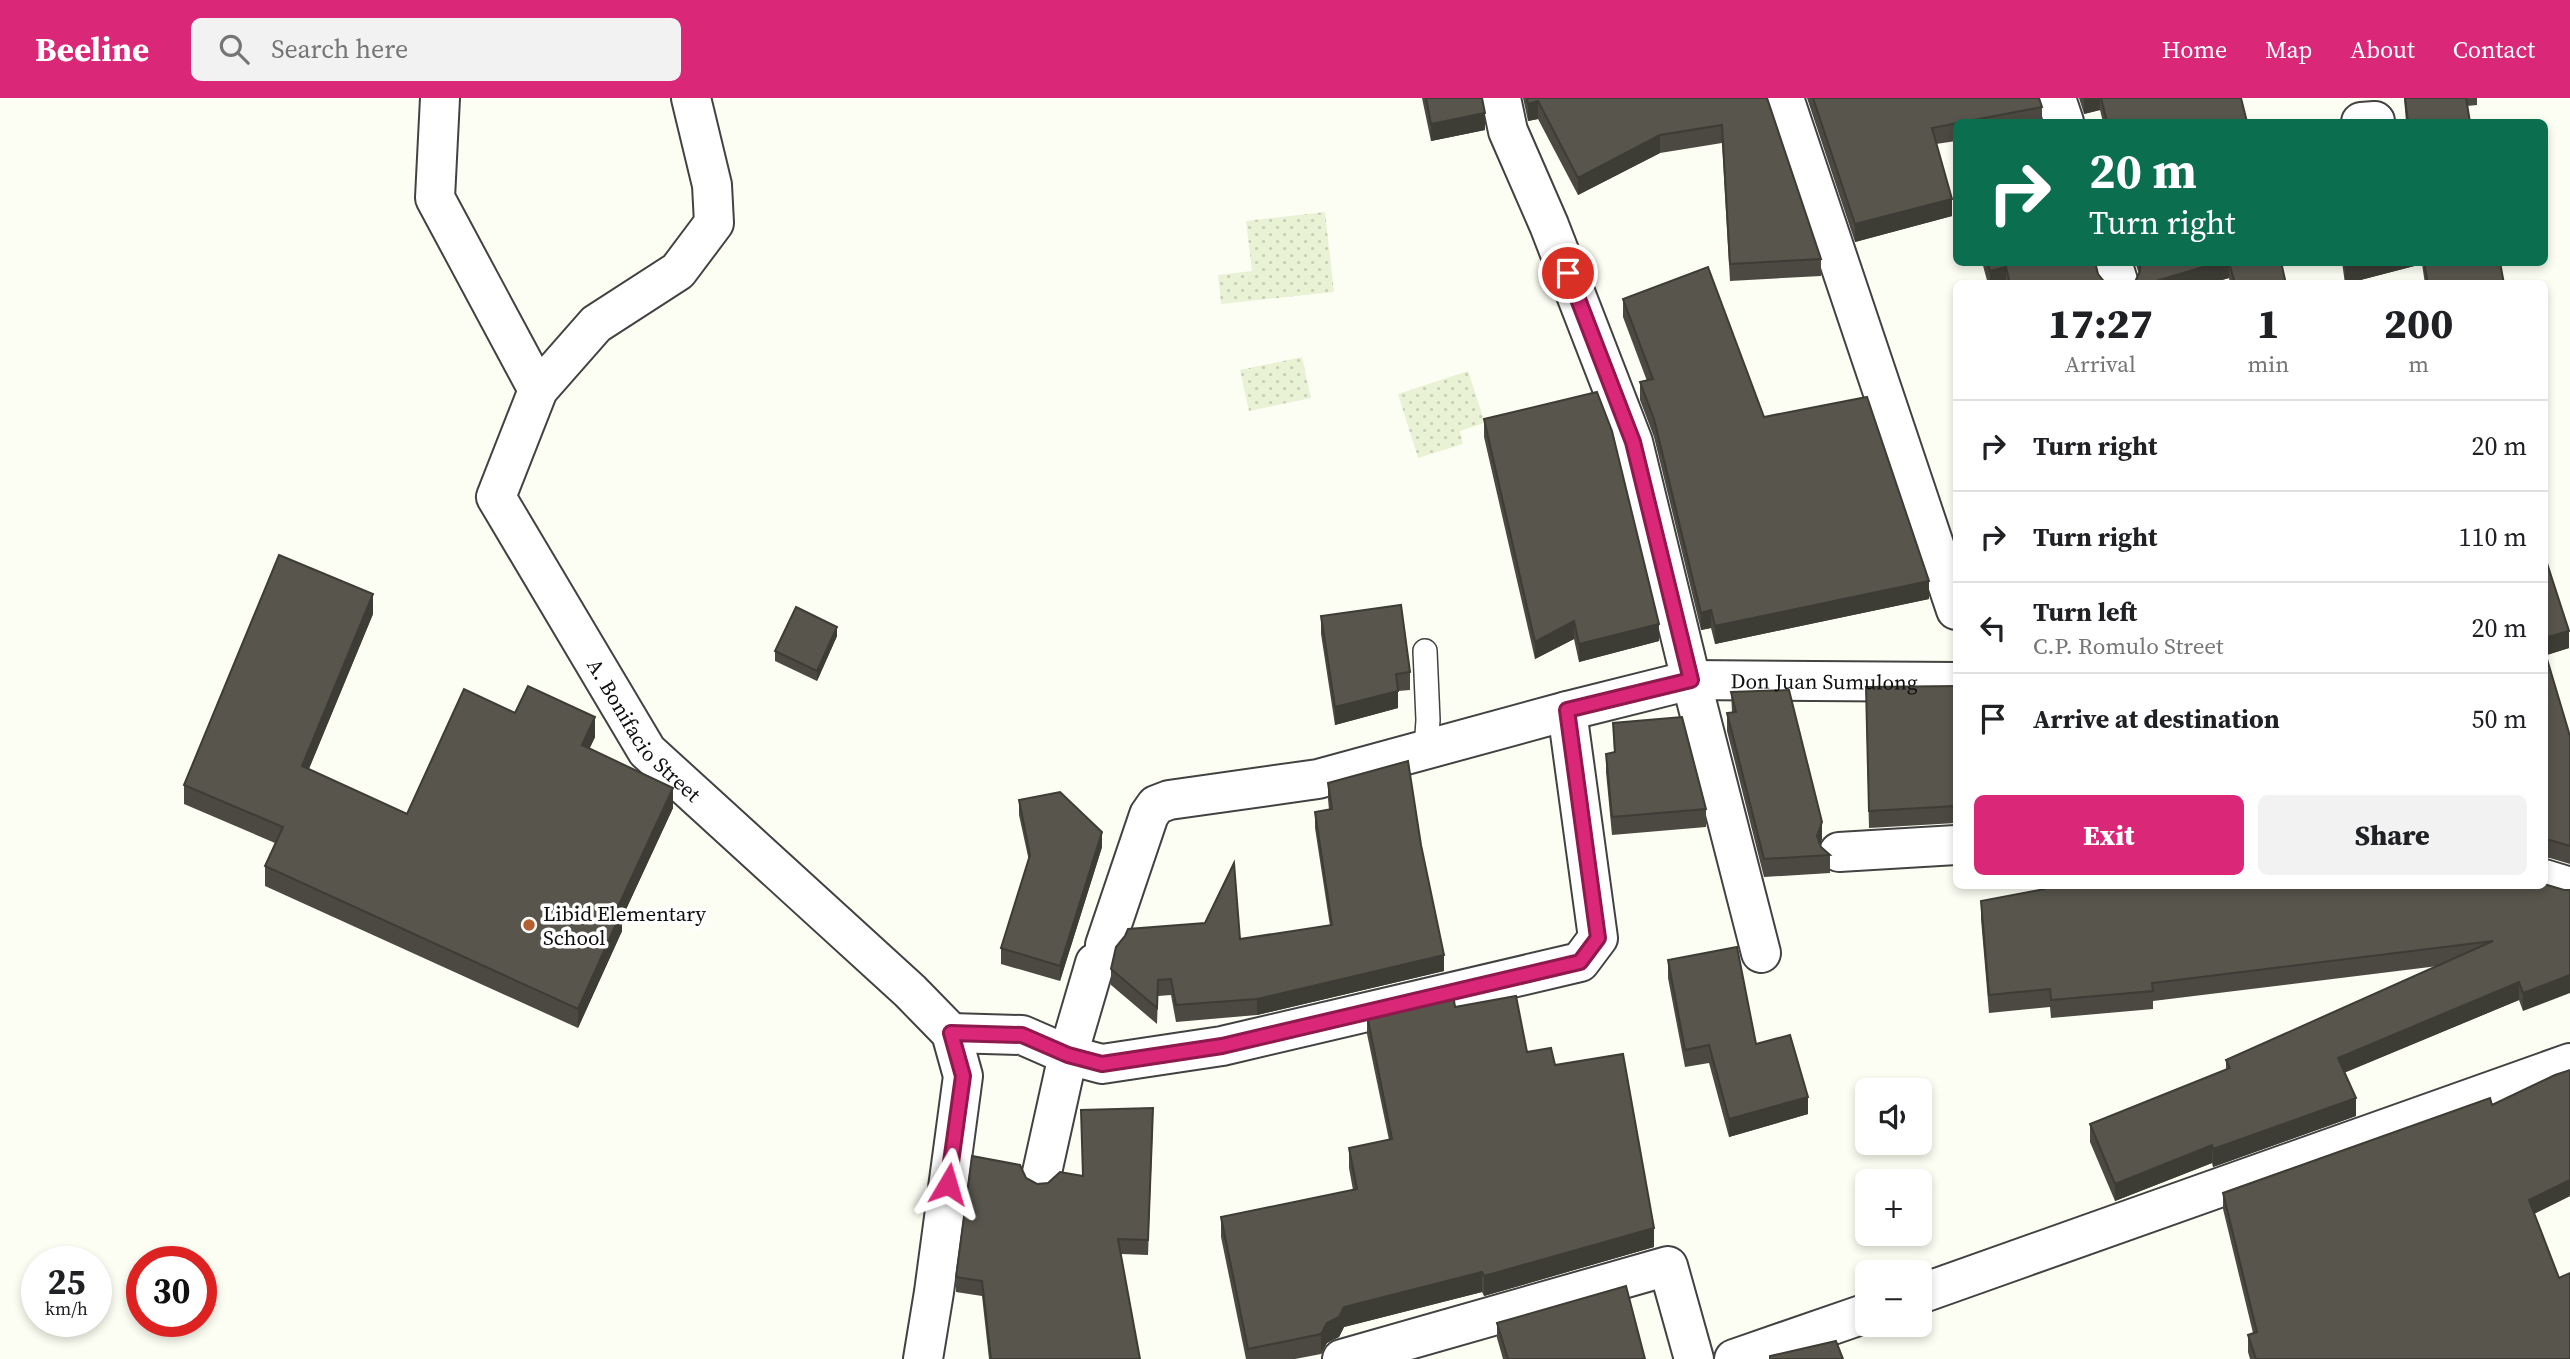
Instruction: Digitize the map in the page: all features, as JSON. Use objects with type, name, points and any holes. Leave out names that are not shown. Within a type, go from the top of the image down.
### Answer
[{"type":"street","name":"A. Bonifacio Street","points":[[691,98],[712,185],[714,223],[678,271],[596,324],[538,390],[496,497],[647,751],[910,991],[951,1033],[963,1076],[923,1359]]},
{"type":"street","points":[[1501,98],[1508,131],[1549,225],[1633,442],[1761,953]]},
{"type":"street","points":[[1784,98],[1953,601]]},
{"type":"street","points":[[2056,98],[2063,119]]},
{"type":"street","points":[[438,99],[435,198],[538,390]]},
{"type":"street","name":"Don Juan Sumulong","points":[[1068,1055],[1149,814],[1156,805],[1188,796],[1318,779],[1567,710],[1691,680],[1953,682]]},
{"type":"street","points":[[951,1033],[1022,1035],[1068,1055],[1102,1064],[1222,1046],[1580,962],[1598,938],[1567,710]]},
{"type":"street","points":[[1839,852],[1953,845]]},
{"type":"street","points":[[2548,880],[2570,887]]},
{"type":"street","points":[[1041,1177],[1068,1055]]},
{"type":"street","points":[[1932,1290],[2570,1063]]},
{"type":"street","points":[[1342,1359],[1668,1266],[1694,1359]]},
{"type":"street","points":[[1734,1359],[1777,1352],[1855,1318]]},
{"type":"lane","points":[[1425,651],[1429,720],[1426,750]]},
{"type":"green space","points":[[1325,212],[1334,292],[1221,304],[1218,275],[1252,271],[1246,221]]},
{"type":"green space","points":[[1302,357],[1311,398],[1249,411],[1240,370]]},
{"type":"green space","points":[[1468,371],[1485,423],[1460,431],[1463,444],[1418,458],[1398,394]]},
{"type":"building","points":[[1426,98],[1482,98],[1485,113],[1431,124]]},
{"type":"building","points":[[1527,98],[1767,98],[1821,259],[1730,264],[1722,125],[1660,135],[1578,178],[1538,101],[1528,104]]},
{"type":"building","points":[[1813,98],[2039,98],[2042,107],[1979,119],[1953,119],[1953,124],[1932,128],[1952,199],[1855,224]]},
{"type":"building","points":[[2101,98],[2241,98],[2246,119],[2106,119]]},
{"type":"building","points":[[2405,98],[2466,98],[2470,119],[2408,119]]},
{"type":"building","points":[[1988,266],[2096,266],[2103,280],[2009,280],[2006,267],[1990,271]]},
{"type":"building","points":[[2140,266],[2207,266],[2159,280],[2136,280]]},
{"type":"building","points":[[2230,266],[2282,266],[2285,280],[2234,280]]},
{"type":"building","points":[[2425,266],[2501,266],[2503,280],[2427,280]]},
{"type":"building","points":[[1708,267],[1764,417],[1867,397],[1929,581],[1715,626],[1711,610],[1701,613],[1654,419],[1640,382],[1653,379],[1623,299]]},
{"type":"building","points":[[1597,392],[1612,431],[1659,624],[1579,644],[1574,621],[1535,642],[1484,419]]},
{"type":"building","points":[[279,555],[373,594],[302,766],[407,814],[464,689],[515,713],[528,686],[595,717],[582,745],[673,788],[617,909],[622,911],[578,1009],[265,866],[283,827],[184,785]]},
{"type":"building","points":[[2548,566],[2569,631],[2548,637]]},
{"type":"building","points":[[1401,605],[1410,672],[1396,674],[1398,691],[1335,707],[1321,616]]},
{"type":"building","points":[[796,607],[837,627],[817,671],[775,651]]},
{"type":"building","points":[[2548,662],[2570,736],[2570,846],[2550,840]]},
{"type":"building","points":[[1953,686],[1953,806],[1869,811],[1866,687]]},
{"type":"building","points":[[1789,690],[1822,822],[1817,836],[1821,847],[1830,855],[1764,859],[1727,713],[1736,712],[1731,692]]},
{"type":"building","points":[[1682,717],[1706,809],[1612,817],[1606,754],[1615,752],[1613,723]]},
{"type":"building","points":[[1408,761],[1421,845],[1444,955],[1257,999],[1176,1005],[1171,979],[1158,980],[1157,1008],[1111,969],[1116,947],[1128,929],[1205,923],[1234,863],[1240,939],[1332,925],[1315,812],[1332,809],[1328,783]]},
{"type":"building","points":[[1060,792],[1102,832],[1060,966],[1001,948],[1030,855],[1019,800]]},
{"type":"building","points":[[2548,885],[2570,890],[2570,975],[2523,993],[2519,982],[2338,1058],[2356,1098],[2213,1149],[2212,1145],[2115,1184],[2090,1124],[2230,1068],[2226,1060],[2493,941],[2152,983],[2153,991],[2051,1000],[2050,989],[1989,995],[1981,901],[2045,889],[2548,889]]},
{"type":"building","points":[[1737,947],[1756,1044],[1790,1035],[1808,1097],[1729,1119],[1709,1045],[1685,1050],[1668,960]]},
{"type":"building","points":[[1453,994],[1455,1007],[1516,996],[1527,1052],[1551,1048],[1555,1065],[1623,1054],[1654,1228],[1484,1276],[1482,1272],[1344,1307],[1339,1317],[1327,1323],[1321,1334],[1248,1349],[1221,1217],[1357,1189],[1349,1148],[1392,1139],[1367,1015]]},
{"type":"building","points":[[2570,1070],[2570,1180],[2529,1200],[2559,1278],[2570,1273],[2570,1359],[2256,1359],[2248,1335],[2257,1332],[2223,1193],[2490,1098],[2492,1105]]},
{"type":"building","points":[[1153,1108],[1148,1240],[1118,1239],[1140,1359],[991,1359],[982,1281],[956,1277],[972,1156],[1020,1165],[1026,1178],[1037,1184],[1048,1183],[1060,1172],[1083,1176],[1081,1110]]},
{"type":"building","points":[[1626,1286],[1645,1359],[1508,1359],[1497,1323]]},
{"type":"building","points":[[1836,1341],[1843,1359],[1770,1359],[1770,1356]]},
{"type":"place","name":"Libid Elementary School","points":[[529,925]]},
{"type":"route","points":[[948,1184],[963,1076],[951,1033],[1022,1035],[1068,1055],[1102,1064],[1198,1050],[1580,962],[1598,938],[1567,710],[1691,680],[1633,442],[1568,273]]}]
